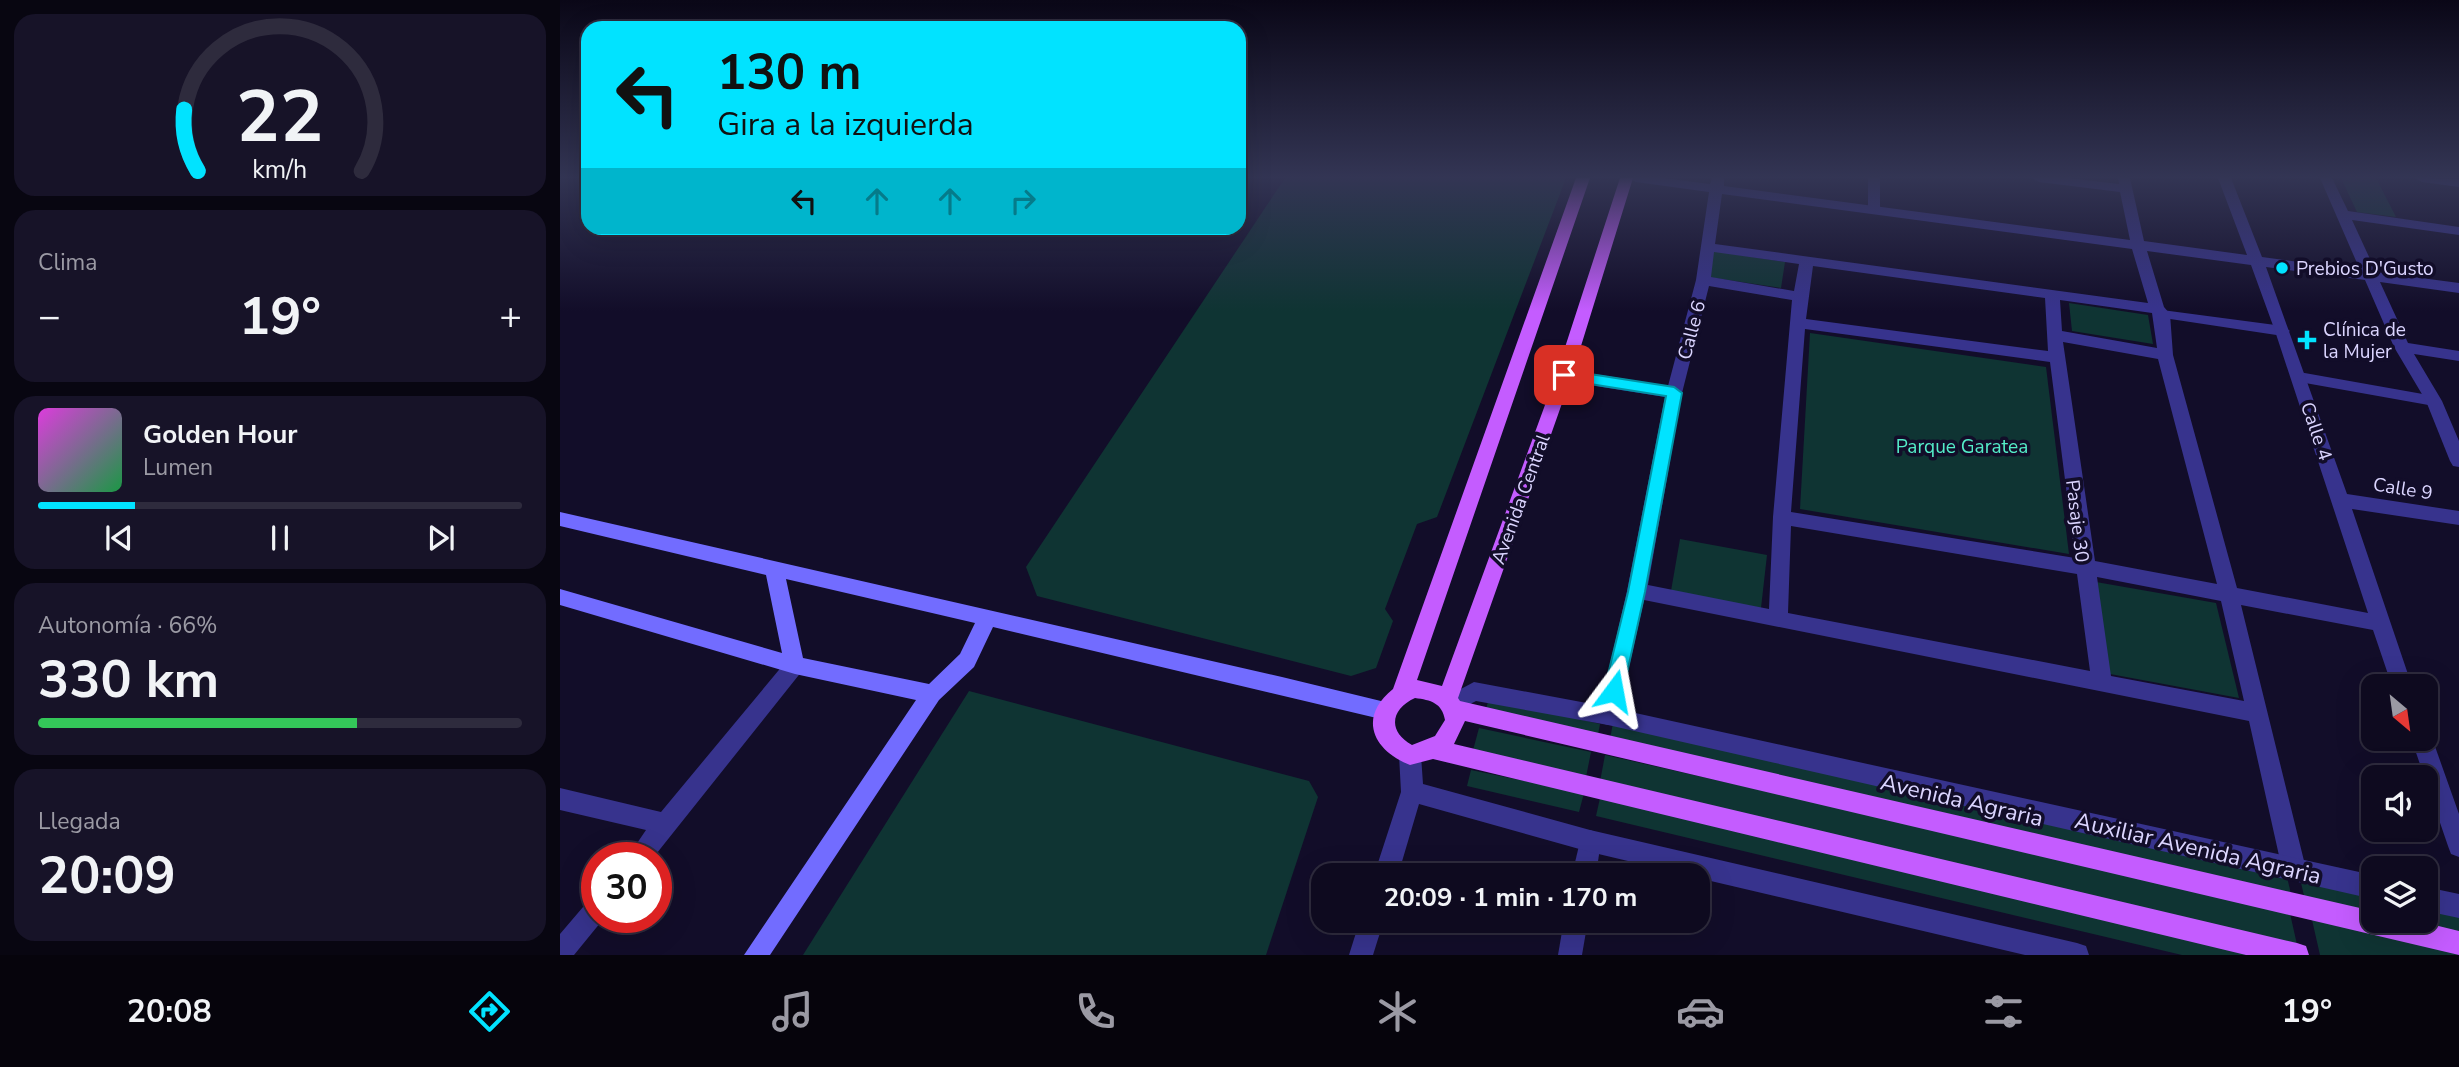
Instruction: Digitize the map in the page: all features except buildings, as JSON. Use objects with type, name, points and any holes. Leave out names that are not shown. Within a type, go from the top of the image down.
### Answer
[{"type":"main road","points":[[1402,693],[1567,223]]},
{"type":"main road","name":"Avenida Central","points":[[1451,705],[1564,375],[1613,223]]},
{"type":"main road","points":[[560,519],[774,570],[987,616],[1385,711]]},
{"type":"main road","points":[[774,570],[795,665]]},
{"type":"main road","points":[[560,597],[795,665],[932,694]]},
{"type":"main road","points":[[756,955],[932,694],[960,672],[978,645],[987,616]]},
{"type":"main road","points":[[1436,750],[1453,732],[1455,720],[1451,705],[1427,689],[1402,693],[1392,700],[1382,721],[1383,733],[1389,743],[1410,755],[1436,750],[2297,955]]},
{"type":"main road","name":"Avenida Agraria","points":[[1451,705],[2459,943]]},
{"type":"street","name":"Calle 6","points":[[1608,716],[1637,592],[1674,393],[1703,280],[1711,223]]},
{"type":"street","points":[[1966,223],[2459,288]]},
{"type":"street","points":[[2134,223],[2138,246],[2160,312],[2165,355],[2229,594],[2294,869]]},
{"type":"street","name":"Calle 4","points":[[2241,223],[2299,377],[2398,674]]},
{"type":"street","points":[[2345,223],[2402,348],[2434,401],[2459,461]]},
{"type":"street","points":[[2400,223],[2459,231]]},
{"type":"street","points":[[1707,247],[2283,331]]},
{"type":"street","points":[[1777,619],[1782,517],[1800,297],[1807,261]]},
{"type":"street","points":[[1703,280],[1800,297]]},
{"type":"street","name":"Pasaje 30","points":[[2053,296],[2054,335],[2102,683]]},
{"type":"street","points":[[1798,323],[2057,358]]},
{"type":"street","points":[[2054,335],[2165,355]]},
{"type":"street","points":[[2402,348],[2459,356]]},
{"type":"street","points":[[1564,375],[1674,393]]},
{"type":"street","points":[[2299,377],[2434,401]]},
{"type":"street","points":[[2441,423],[2459,426]]},
{"type":"street","name":"Calle 9","points":[[2340,499],[2459,518]]},
{"type":"street","points":[[1782,517],[2084,567],[2379,623]]},
{"type":"street","points":[[1637,592],[2255,713]]},
{"type":"street","points":[[651,842],[795,665]]},
{"type":"street","name":"Auxiliar Avenida Agraria","points":[[1451,705],[1474,691],[1608,716],[2361,884]]},
{"type":"street","points":[[2426,751],[2459,846]]},
{"type":"street","points":[[1390,863],[1412,792],[1410,755]]},
{"type":"street","points":[[1412,792],[1590,841],[2077,955]]},
{"type":"street","points":[[560,799],[666,824]]},
{"type":"street","points":[[1586,863],[1590,841]]},
{"type":"street","points":[[2438,902],[2459,906]]},
{"type":"street","points":[[560,953],[581,927]]},
{"type":"street","points":[[1361,955],[1368,933]]},
{"type":"street","points":[[1570,955],[1574,933]]},
{"type":"green space","points":[[1255,223],[1549,223],[1437,517],[1417,524],[1385,609],[1393,621],[1376,668],[1351,676],[1037,596],[1026,567]]},
{"type":"green space","points":[[1713,251],[1785,262],[1781,288],[1708,277]]},
{"type":"green space","points":[[2069,303],[2148,315],[2153,344],[2072,331]]},
{"type":"green space","name":"Parque Garatea","points":[[1810,333],[2046,367],[2069,554],[1800,509]]},
{"type":"green space","points":[[1680,539],[1767,555],[1761,608],[1671,591]]},
{"type":"green space","points":[[2096,582],[2216,603],[2239,698],[2110,674]]},
{"type":"green space","points":[[969,691],[1309,781],[1318,797],[1266,955],[803,955]]},
{"type":"green space","points":[[1489,698],[1600,724],[1597,740],[1485,713]]},
{"type":"green space","points":[[1613,723],[2286,873],[2292,898],[1609,744]]},
{"type":"green space","points":[[1479,728],[1591,752],[1585,782],[1472,754]]},
{"type":"green space","points":[[1605,755],[2289,909],[2298,949],[1599,787]]},
{"type":"green space","points":[[1471,770],[1584,793],[1579,812],[1467,786]]},
{"type":"green space","points":[[1600,798],[2269,955],[2182,955],[1596,816]]},
{"type":"green space","points":[[2299,874],[2361,888],[2361,913],[2305,900]]},
{"type":"green space","points":[[2438,906],[2459,911],[2459,937],[2438,932]]},
{"type":"green space","points":[[2310,911],[2361,926],[2361,933],[2384,933],[2459,955],[2320,955]]},
{"type":"place","name":"Prebios D'Gusto","points":[[2282,268]]},
{"type":"place","name":"Clínica de la Mujer","points":[[2307,340]]},
{"type":"route","points":[[1564,375],[1674,393],[1637,592],[1614,691]]}]
